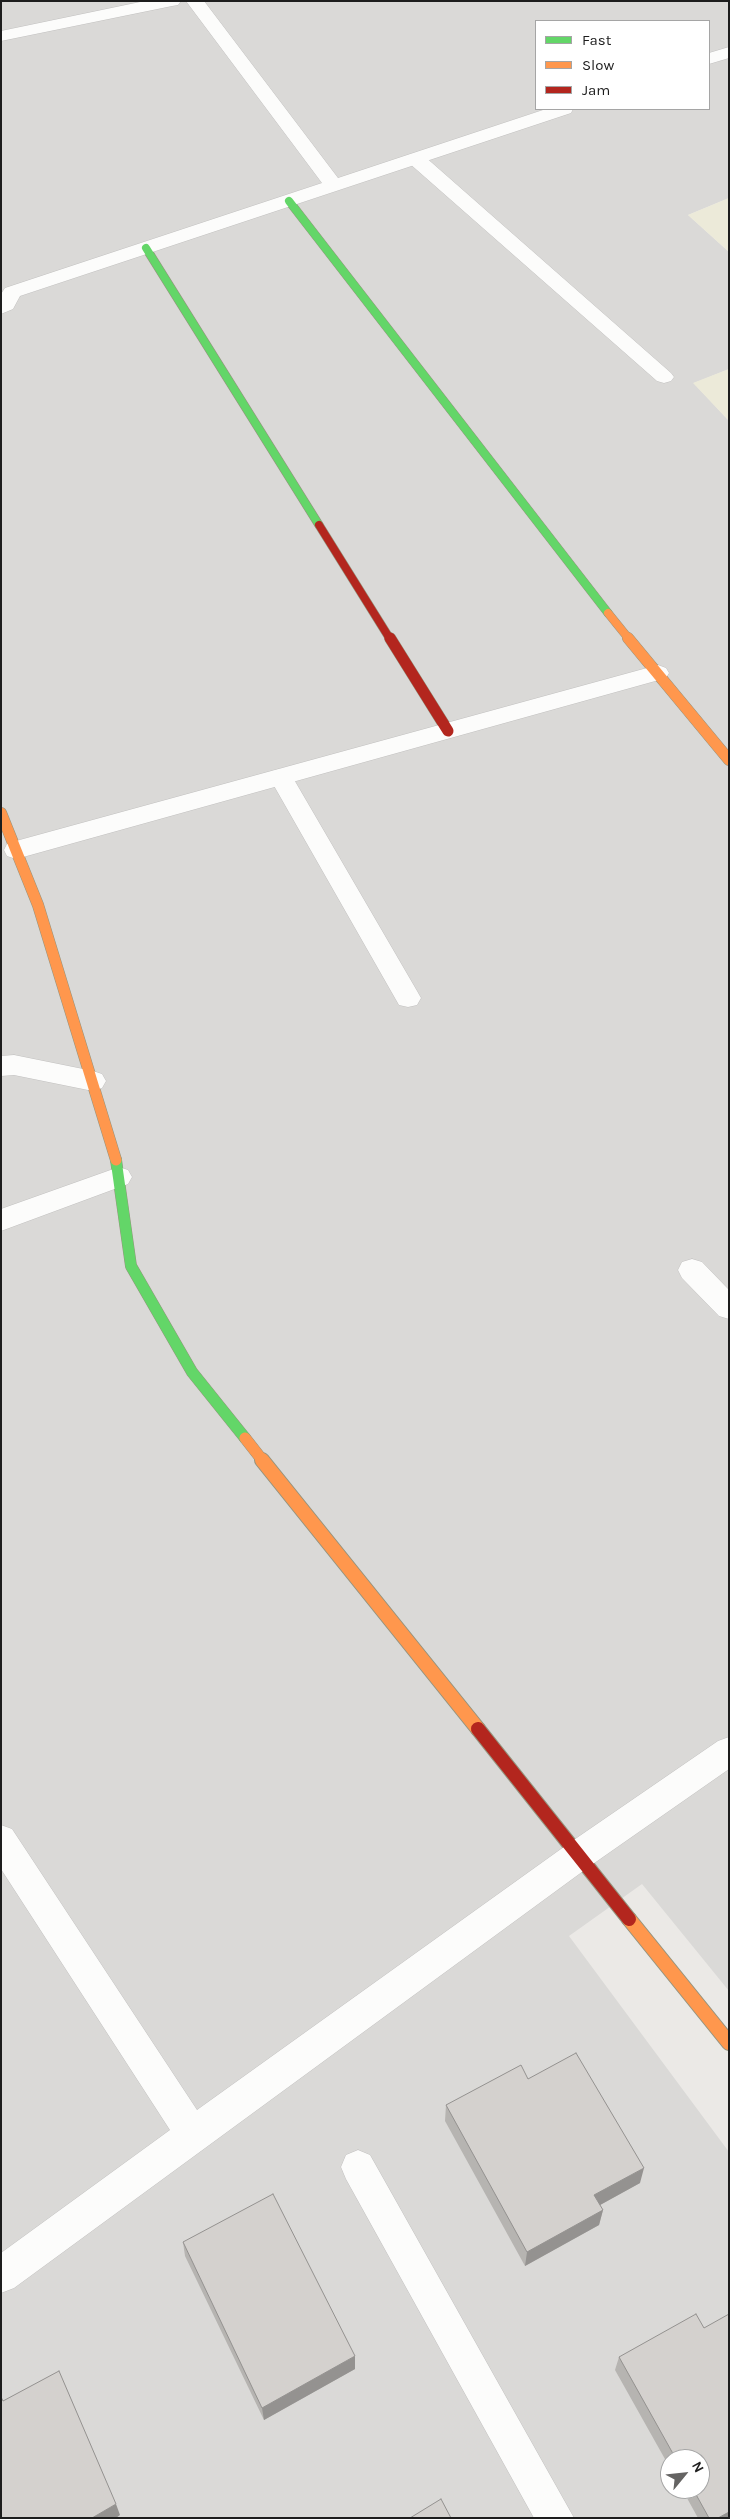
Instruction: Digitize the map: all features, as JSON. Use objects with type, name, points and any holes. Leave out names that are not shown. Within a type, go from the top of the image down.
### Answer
[{"type":"street","points":[[1,36],[172,1]]},
{"type":"street","points":[[195,1],[334,186]]},
{"type":"street","points":[[710,59],[729,52]]},
{"type":"street","points":[[1,273],[7,300],[146,248],[561,110]]},
{"type":"street","points":[[416,159],[664,377]]},
{"type":"street","points":[[289,201],[597,600],[729,760]]},
{"type":"street","points":[[146,248],[448,731]]},
{"type":"street","points":[[16,850],[658,673]]},
{"type":"street","points":[[281,777],[408,998]]},
{"type":"street","points":[[1,813],[38,905],[115,1151],[131,1266],[192,1372],[729,2043]]},
{"type":"street","points":[[1,1066],[14,1065],[93,1081]]},
{"type":"street","points":[[1,1220],[119,1177]]},
{"type":"street","points":[[692,1270],[729,1308]]},
{"type":"street","points":[[1,2275],[192,2134],[579,1855],[729,1751]]},
{"type":"street","points":[[1,1840],[192,2134]]},
{"type":"street","points":[[358,2167],[555,2518]]},
{"type":"shaded area","points":[[1,1],[729,1],[729,198],[688,215],[729,252],[729,369],[694,383],[729,421],[729,1991],[642,1884],[569,1936],[729,2152],[729,2518],[1,2518]]},
{"type":"shaded area","points":[[729,198],[729,252],[688,215]]},
{"type":"shaded area","points":[[729,369],[729,421],[693,383]]},
{"type":"building","points":[[576,2053],[644,2168],[594,2195],[603,2210],[527,2252],[446,2105],[521,2065],[528,2079]]},
{"type":"building","points":[[273,2194],[355,2356],[262,2408],[183,2242]]},
{"type":"building","points":[[696,2314],[704,2328],[729,2314],[729,2512],[718,2518],[709,2518],[699,2499],[710,2499],[710,2449],[670,2449],[619,2357]]},
{"type":"building","points":[[59,2371],[116,2504],[92,2518],[1,2518],[1,2397],[3,2401]]},
{"type":"building","points":[[441,2499],[451,2518],[410,2518]]},
{"type":"traffic: fast","points":[[289,201],[608,613]]},
{"type":"traffic: fast","points":[[146,248],[319,525]]},
{"type":"traffic: fast","points":[[116,1160],[131,1266],[192,1372],[245,1438]]},
{"type":"traffic: slow","points":[[608,613],[729,760]]},
{"type":"traffic: slow","points":[[1,813],[38,905],[116,1160]]},
{"type":"traffic: slow","points":[[245,1438],[478,1729]]},
{"type":"traffic: slow","points":[[629,1919],[729,2043]]},
{"type":"traffic: jam","points":[[319,525],[448,731]]},
{"type":"traffic: jam","points":[[478,1729],[629,1919]]}]
